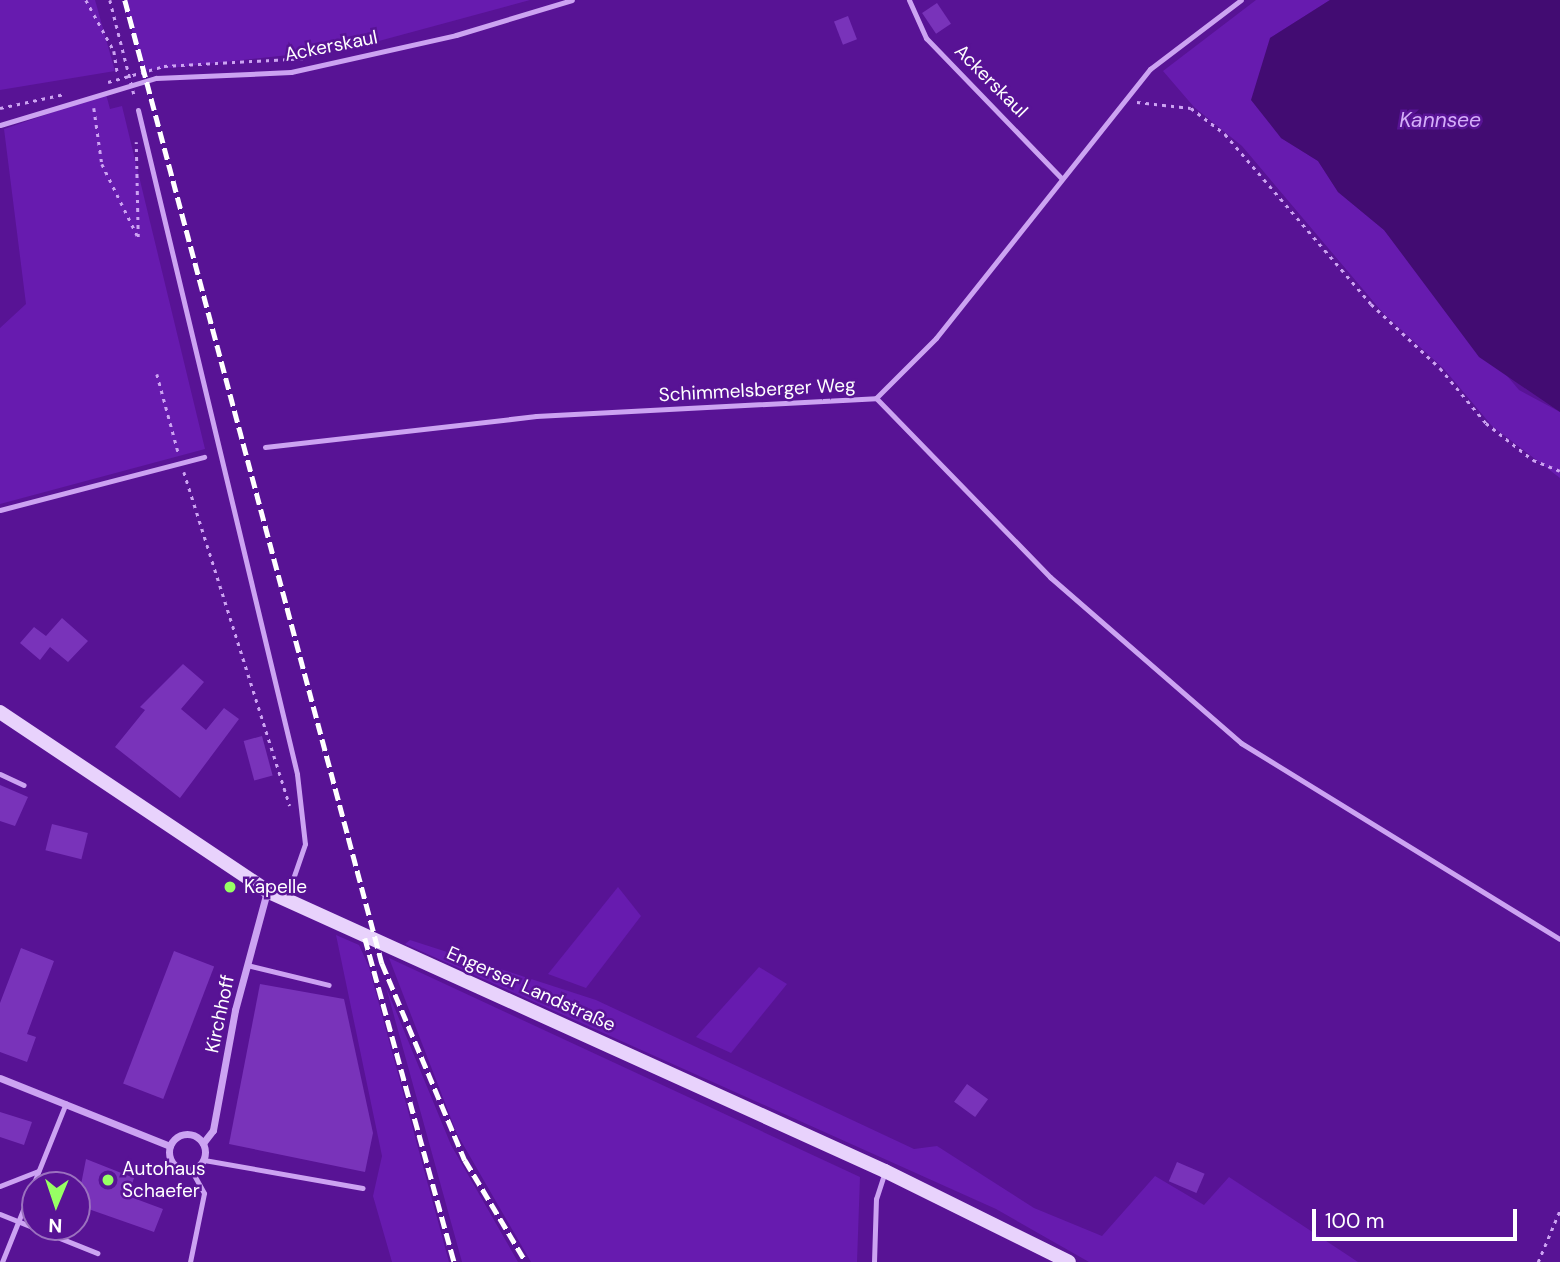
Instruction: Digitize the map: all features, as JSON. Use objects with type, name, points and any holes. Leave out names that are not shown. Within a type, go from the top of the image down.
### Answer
[{"type":"main road","name":"Engerser Landstraße","points":[[0,712],[267,891],[885,1171],[1069,1262]]},
{"type":"street","name":"Kirchhoff","points":[[203,1143],[213,1130],[247,965],[267,891]]},
{"type":"street","points":[[0,1078],[170,1146]]},
{"type":"street","points":[[185,1134],[203,1143],[204,1160],[191,1170],[171,1161],[170,1146],[185,1134]]},
{"type":"lane","name":"Ackerskaul","points":[[0,125],[156,78],[291,72],[371,55],[572,0]]},
{"type":"lane","name":"Ackerskaul","points":[[909,0],[926,38],[1061,178]]},
{"type":"lane","name":"Schimmelsberger Weg","points":[[265,447],[511,418],[876,398],[936,338],[1150,69],[1241,0]]},
{"type":"lane","points":[[138,110],[297,774],[305,844],[286,899]]},
{"type":"lane","points":[[876,398],[1050,577],[1241,743],[1560,939]]},
{"type":"lane","points":[[0,510],[204,457]]},
{"type":"lane","points":[[0,774],[24,785]]},
{"type":"lane","points":[[247,965],[329,985]]},
{"type":"lane","points":[[38,1171],[66,1103]]},
{"type":"lane","points":[[204,1160],[363,1188]]},
{"type":"lane","points":[[190,1262],[204,1194],[191,1170]]},
{"type":"lane","points":[[874,1262],[876,1199],[885,1171]]},
{"type":"lane","points":[[0,1186],[21,1178]]},
{"type":"lane","points":[[2,1262],[21,1213]]},
{"type":"lane","points":[[0,1214],[97,1253]]},
{"type":"path","points":[[86,0],[114,51],[118,75]]},
{"type":"path","points":[[110,0],[134,94]]},
{"type":"path","points":[[98,85],[118,75],[164,66],[308,58]]},
{"type":"path","points":[[0,108],[73,93]]},
{"type":"path","points":[[93,97],[102,164],[138,237],[136,136]]},
{"type":"path","points":[[1123,100],[1184,106],[1225,134],[1371,304],[1440,368],[1486,423],[1533,460],[1560,471]]},
{"type":"path","points":[[157,374],[254,698],[292,809]]},
{"type":"path","points":[[1538,1262],[1560,1210]]},
{"type":"shaded area","points":[[0,0],[95,0],[115,71],[0,90]]},
{"type":"shaded area","points":[[124,0],[530,0],[353,48],[143,71]]},
{"type":"shaded area","points":[[1256,0],[1330,0],[1270,38],[1281,138],[1318,161],[1338,192],[1384,230],[1519,390],[1560,412],[1560,478],[1492,426],[1444,369],[1383,313],[1242,146],[1194,107],[1163,71]]},
{"type":"shaded area","points":[[106,94],[110,109],[122,106],[205,449],[0,504],[0,328],[26,304],[4,129]]},
{"type":"shaded area","points":[[618,887],[641,916],[586,988],[548,974]]},
{"type":"shaded area","points":[[336,935],[359,945],[369,967],[449,1262],[392,1262],[373,1196],[382,1156]]},
{"type":"shaded area","points":[[410,940],[596,1000],[914,1149],[937,1146],[1034,1208],[1102,1236],[1155,1176],[1204,1205],[1229,1177],[1358,1262],[1089,1262],[996,1209],[405,944]]},
{"type":"shaded area","points":[[389,958],[860,1177],[857,1262],[531,1262],[457,1134]]},
{"type":"shaded area","points":[[759,967],[787,984],[731,1053],[696,1037]]},
{"type":"shaded area","points":[[386,987],[451,1145],[518,1262],[462,1262]]},
{"type":"water","name":"Kannsee","points":[[1330,0],[1560,0],[1560,412],[1479,357],[1384,230],[1338,192],[1318,161],[1281,138],[1251,100],[1270,38]]},
{"type":"building","points":[[937,3],[951,24],[936,34],[922,13]]},
{"type":"building","points":[[848,16],[857,39],[843,45],[834,21]]},
{"type":"building","points":[[62,618],[88,641],[68,662],[50,647],[40,660],[20,643],[34,627],[46,636]]},
{"type":"building","points":[[183,664],[204,682],[181,709],[206,730],[224,708],[239,719],[180,798],[115,747],[145,710],[140,707]]},
{"type":"building","points":[[262,736],[273,776],[254,781],[244,741]]},
{"type":"building","points":[[0,785],[28,797],[15,826],[0,821]]},
{"type":"building","points":[[52,824],[88,833],[81,859],[45,850]]},
{"type":"building","points":[[21,948],[54,961],[27,1034],[36,1037],[27,1062],[0,1052],[0,1003]]},
{"type":"building","points":[[174,951],[214,966],[163,1099],[123,1084]]},
{"type":"building","points":[[260,984],[344,999],[373,1133],[365,1172],[229,1144]]},
{"type":"building","points":[[967,1084],[988,1099],[975,1117],[954,1102]]},
{"type":"building","points":[[0,1112],[32,1122],[24,1145],[0,1137]]},
{"type":"building","points":[[86,1159],[134,1178],[128,1196],[163,1209],[154,1232],[91,1210],[91,1171],[84,1171]]},
{"type":"building","points":[[1177,1162],[1205,1174],[1196,1193],[1169,1181]]},
{"type":"railway","points":[[125,0],[382,963],[465,1160],[526,1262]]},
{"type":"railway","points":[[365,938],[454,1262]]},
{"type":"place","name":"Kapelle","points":[[230,887]]},
{"type":"place","name":"Autohaus Schaefer","points":[[108,1180]]}]
